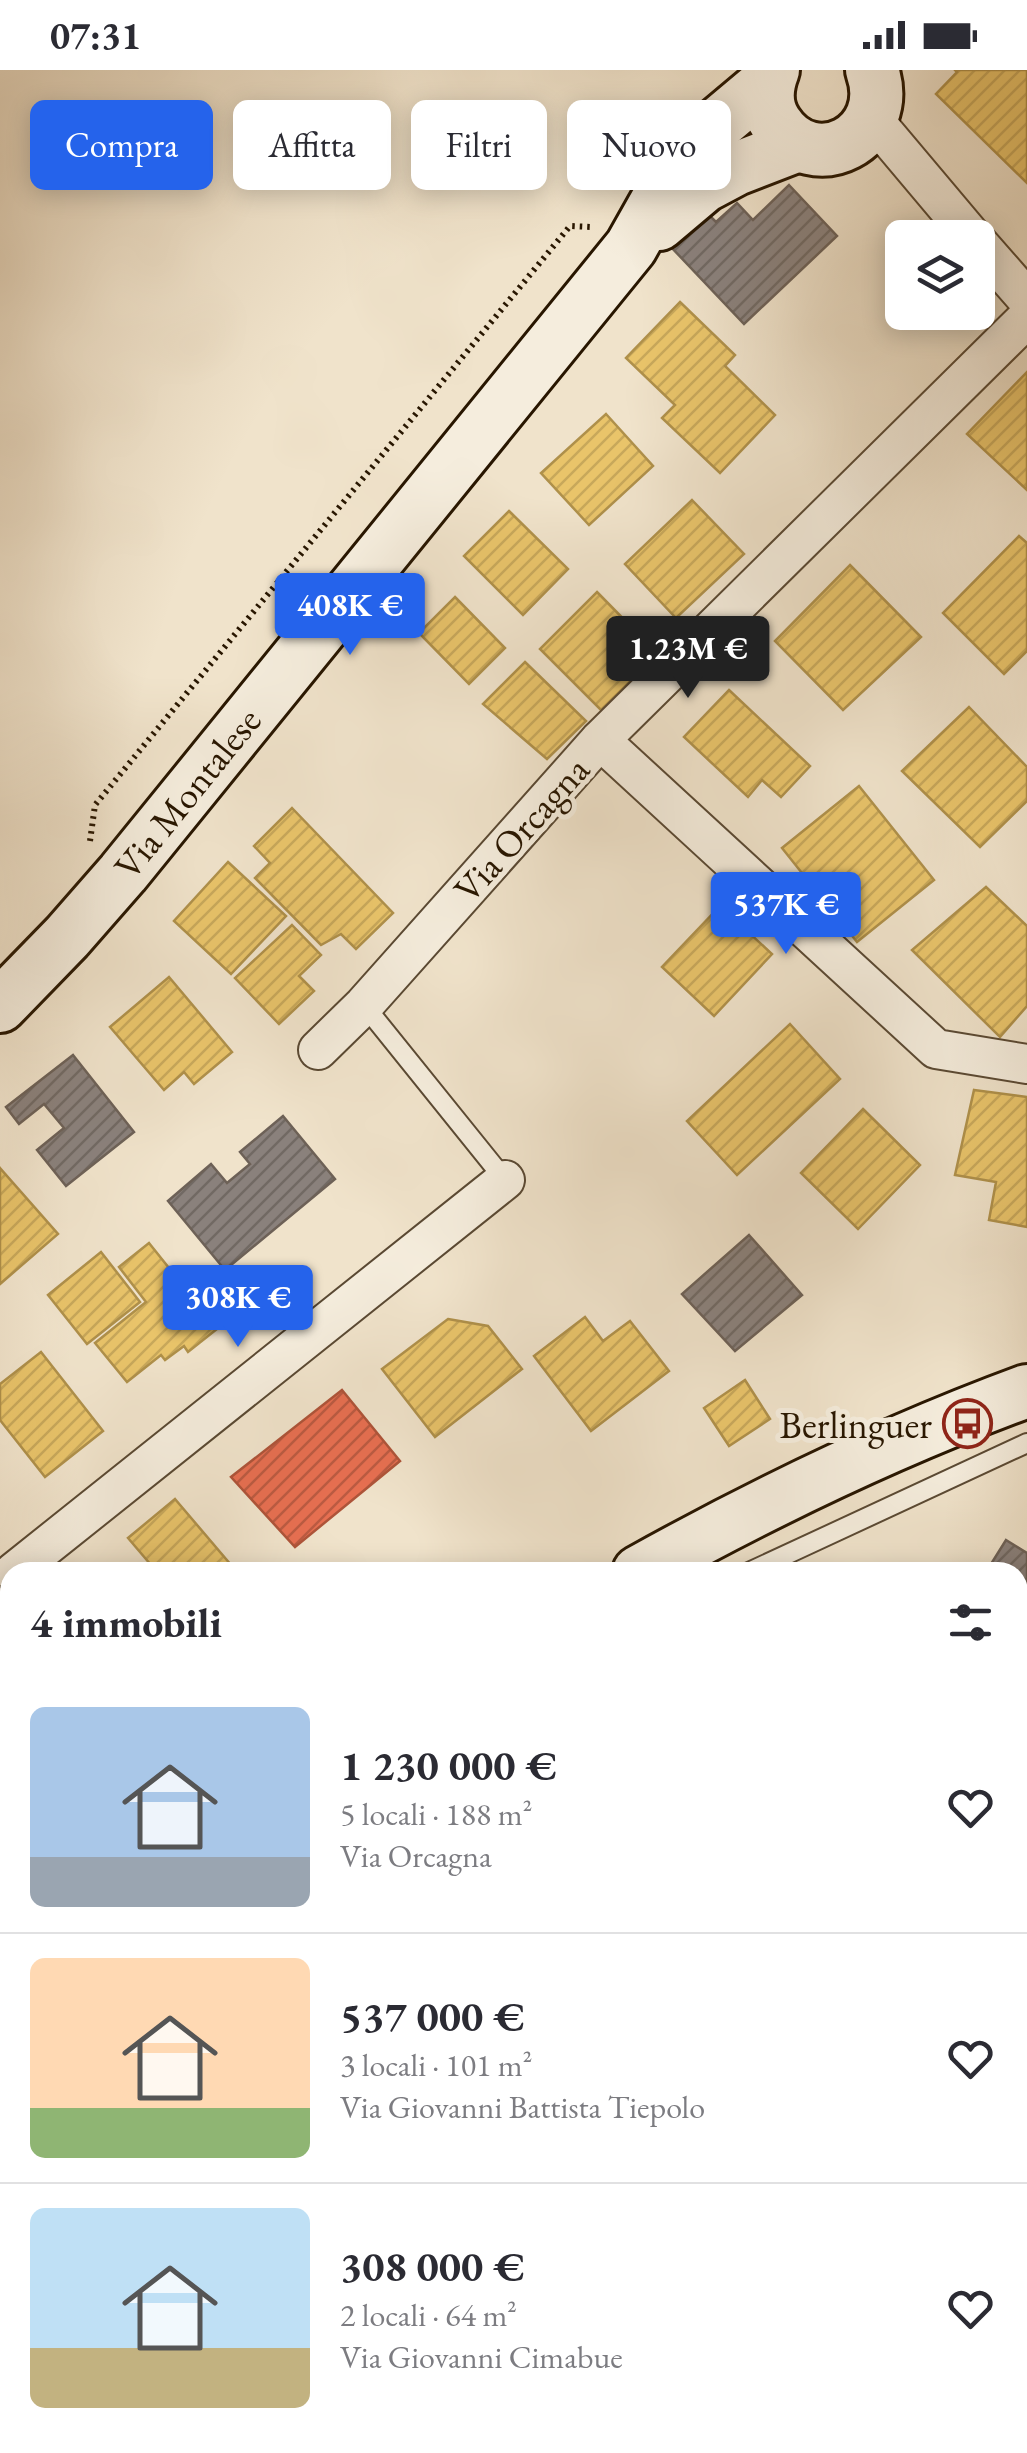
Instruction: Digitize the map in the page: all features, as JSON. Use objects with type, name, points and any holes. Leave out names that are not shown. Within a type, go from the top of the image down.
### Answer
[{"type":"street","name":"Via Montalese","points":[[771,76],[767,100],[772,118],[783,134],[815,149],[832,149],[862,132],[877,86]]},
{"type":"street","name":"Via Montalese","points":[[0,1006],[123,872],[614,238],[712,129],[771,76]]},
{"type":"street","points":[[877,86],[962,220]]},
{"type":"street","name":"Via Montalese","points":[[614,238],[704,186],[798,144]]},
{"type":"street","points":[[995,263],[1027,299]]},
{"type":"street","name":"Via Orcagna","points":[[318,1050],[364,1005],[600,740],[1027,318]]},
{"type":"street","points":[[600,740],[936,1049],[1027,1064]]},
{"type":"street","points":[[27,1562],[505,1180]]},
{"type":"street","points":[[657,1562],[848,1465],[1027,1391]]},
{"type":"lane","points":[[364,1005],[505,1180]]},
{"type":"lane","points":[[771,1562],[1027,1443]]},
{"type":"path","points":[[87,858],[94,805],[570,226],[614,238]]},
{"type":"building: Abitazioni","points":[[955,70],[1027,70],[1027,183],[936,94]]},
{"type":"building: Abitazioni","points":[[680,302],[735,355],[725,366],[775,415],[720,473],[662,418],[675,405],[626,358]]},
{"type":"building: Abitazioni","points":[[1027,372],[1027,490],[967,434]]},
{"type":"building: Abitazioni","points":[[606,414],[653,466],[589,525],[541,473]]},
{"type":"building: Abitazioni","points":[[692,500],[744,554],[676,618],[625,564]]},
{"type":"building: Abitazioni","points":[[509,511],[568,569],[523,615],[464,556]]},
{"type":"building: Abitazioni","points":[[1019,536],[1027,543],[1027,651],[1004,674],[943,613]]},
{"type":"building: Abitazioni","points":[[850,565],[921,637],[843,710],[775,641]]},
{"type":"building: Abitazioni","points":[[597,592],[658,654],[601,710],[540,649]]},
{"type":"building: Abitazioni","points":[[455,597],[505,648],[469,684],[419,633]]},
{"type":"building: Abitazioni","points":[[525,662],[586,721],[547,759],[483,704]]},
{"type":"building: Abitazioni","points":[[729,690],[810,766],[781,797],[762,780],[748,797],[684,737]]},
{"type":"building: Abitazioni","points":[[969,707],[1027,767],[1027,801],[980,847],[902,771]]},
{"type":"building: Abitazioni","points":[[859,786],[934,880],[857,942],[782,848]]},
{"type":"building: Abitazioni","points":[[292,808],[393,913],[356,949],[341,934],[321,945],[255,878],[270,863],[254,846]]},
{"type":"building: Abitazioni","points":[[228,862],[286,916],[231,974],[174,921]]},
{"type":"building: Abitazioni","points":[[986,887],[1027,926],[1027,1006],[1000,1037],[912,950]]},
{"type":"building: Abitazioni","points":[[720,906],[772,954],[714,1016],[662,967]]},
{"type":"building: Abitazioni","points":[[292,925],[321,955],[299,976],[314,991],[279,1024],[235,978]]},
{"type":"building: Abitazioni","points":[[169,977],[232,1052],[194,1084],[184,1072],[164,1090],[110,1027]]},
{"type":"building: Abitazioni","points":[[790,1024],[840,1079],[737,1175],[687,1121]]},
{"type":"building: Abitazioni","points":[[974,1090],[1027,1097],[1027,1227],[989,1220],[996,1182],[955,1175]]},
{"type":"building: Abitazioni","points":[[863,1109],[920,1165],[858,1229],[801,1173]]},
{"type":"building: Abitazioni","points":[[0,1168],[58,1234],[0,1284]]},
{"type":"building: Abitazioni","points":[[149,1243],[189,1293],[199,1285],[227,1321],[188,1352],[184,1346],[165,1360],[161,1355],[127,1382],[95,1343],[146,1302],[119,1267]]},
{"type":"building: Abitazioni","points":[[101,1252],[140,1302],[87,1344],[48,1295]]},
{"type":"building: Abitazioni","points":[[585,1317],[603,1341],[630,1321],[669,1371],[591,1431],[534,1356]]},
{"type":"building: Abitazioni","points":[[448,1319],[488,1326],[522,1369],[435,1437],[382,1369]]},
{"type":"building: Abitazioni","points":[[41,1352],[103,1431],[45,1477],[0,1420],[0,1384]]},
{"type":"building: Abitazioni","points":[[745,1380],[770,1419],[729,1446],[704,1408]]},
{"type":"building: Abitazioni","points":[[175,1499],[229,1562],[148,1562],[128,1538]]},
{"type":"building: Negozi","points":[[342,1390],[400,1461],[295,1547],[231,1477]]},
{"type":"building: Industria","points":[[789,185],[837,236],[744,324],[671,247],[707,213],[716,222],[737,203],[753,220]]},
{"type":"building: Industria","points":[[73,1055],[134,1132],[66,1186],[37,1150],[64,1128],[44,1104],[19,1124],[6,1107]]},
{"type":"building: Industria","points":[[283,1116],[335,1179],[225,1270],[168,1201],[211,1164],[227,1183],[250,1164],[240,1152]]},
{"type":"building: Industria","points":[[749,1235],[802,1295],[735,1351],[682,1294]]},
{"type":"building: Industria","points":[[1006,1540],[1027,1553],[1027,1562],[992,1562]]},
{"type":"place","name":"Berlinguer","points":[[967,1424]]}]
